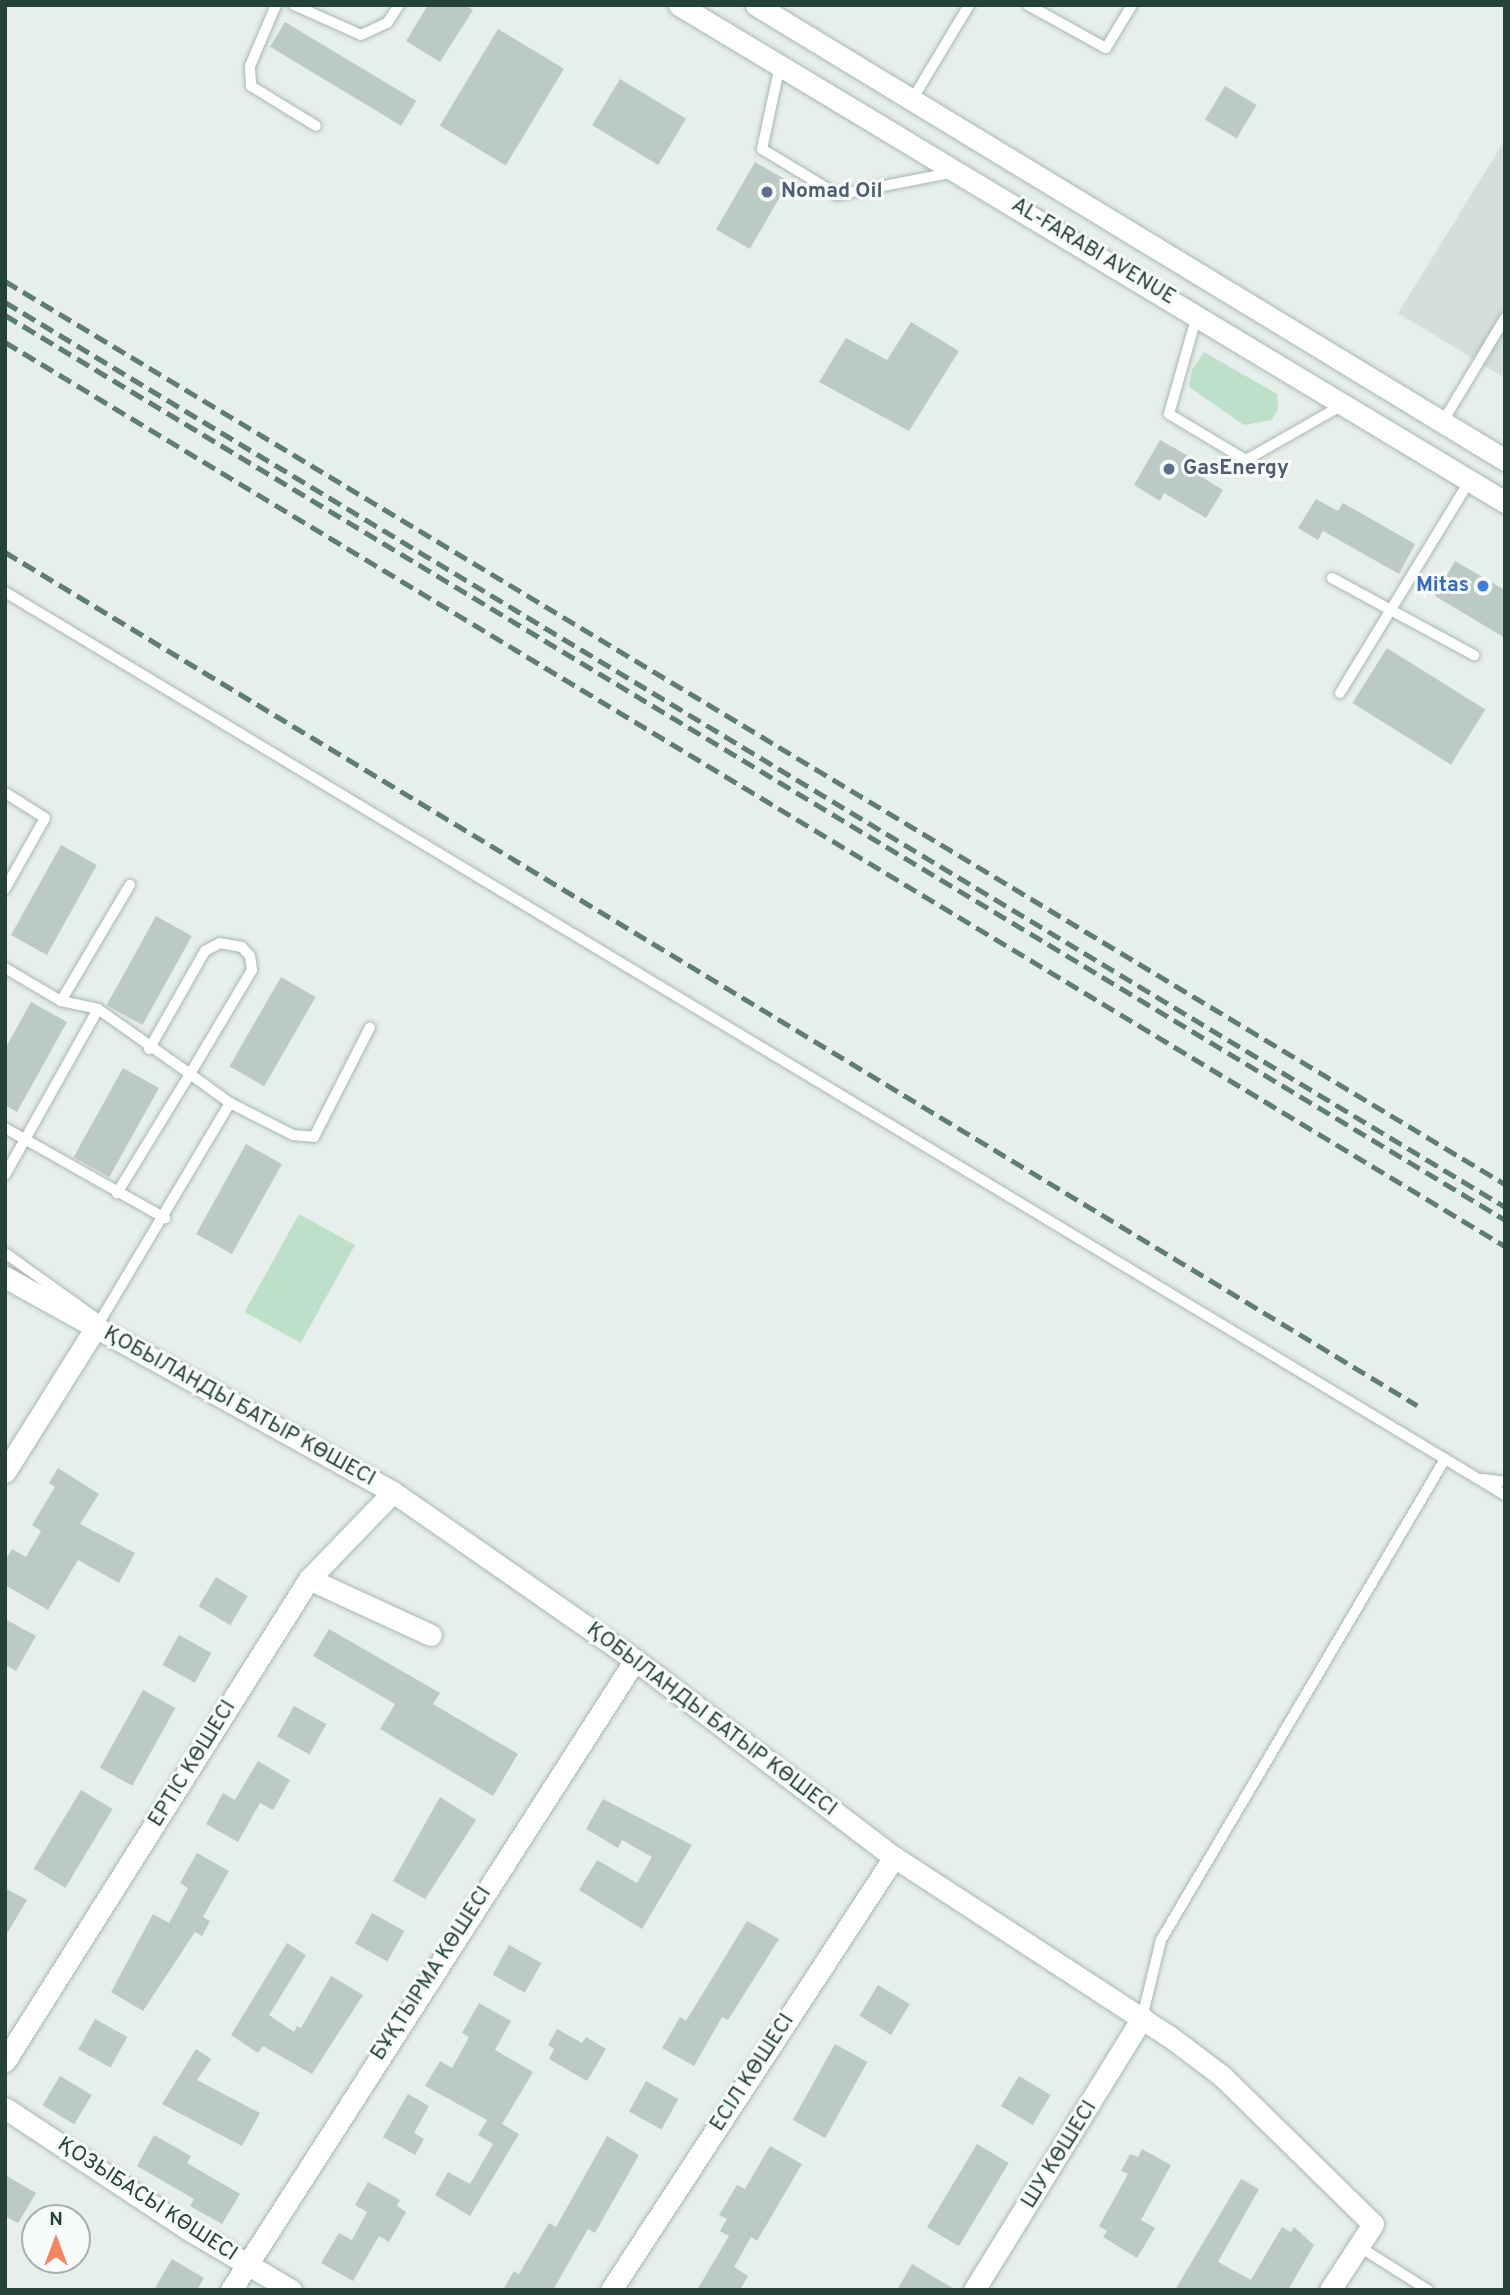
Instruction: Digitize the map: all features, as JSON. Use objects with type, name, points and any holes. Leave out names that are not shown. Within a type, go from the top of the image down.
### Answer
[{"type":"street","name":"AL-FARABI AVENUE","points":[[679,5],[960,171],[1505,502]]},
{"type":"street","name":"AL-FARABI AVENUE","points":[[756,5],[1505,460]]},
{"type":"street","name":"ҚОБЫЛАНДЫ БАТЫР КӨШЕСІ","points":[[5,1277],[98,1324],[393,1492],[635,1660],[894,1857],[1142,2018],[1222,2076],[1373,2224],[1358,2246]]},
{"type":"street","points":[[5,1472],[98,1324]]},
{"type":"street","name":"ЕРТІС КӨШЕСІ","points":[[5,2061],[309,1579],[393,1492]]},
{"type":"street","points":[[309,1579],[431,1635]]},
{"type":"street","name":"БҰҚТЫРМА КӨШЕСІ","points":[[231,2290],[635,1660]]},
{"type":"street","name":"ЕСІЛ КӨШЕСІ","points":[[611,2290],[894,1857]]},
{"type":"street","name":"ШУ КӨШЕСІ","points":[[974,2290],[1142,2018]]},
{"type":"street","name":"ҚОЗЫБАСЫ КӨШЕСІ","points":[[5,2108],[246,2264],[291,2290]]},
{"type":"street","points":[[1331,2290],[1358,2246]]},
{"type":"lane","points":[[276,5],[250,66],[251,86],[316,126]]},
{"type":"lane","points":[[294,5],[311,8],[360,35],[387,23],[400,5]]},
{"type":"lane","points":[[912,100],[969,5]]},
{"type":"lane","points":[[1028,5],[1106,48],[1132,5]]},
{"type":"lane","points":[[780,65],[762,149],[838,195],[960,171]]},
{"type":"lane","points":[[1197,315],[1169,414],[1180,421],[1246,460],[1344,403]]},
{"type":"lane","points":[[1442,423],[1505,318]]},
{"type":"lane","points":[[1340,693],[1470,480]]},
{"type":"lane","points":[[1332,578],[1474,655]]},
{"type":"lane","points":[[5,592],[1505,1495]]},
{"type":"lane","points":[[5,889],[45,817],[6,795]]},
{"type":"lane","points":[[61,1001],[130,885]]},
{"type":"lane","points":[[117,1193],[252,970],[250,956],[242,947],[220,943],[205,951],[149,1049]]},
{"type":"lane","points":[[5,982],[8,970],[61,1001],[98,1009],[149,1049],[190,1074],[230,1104],[293,1135],[314,1137],[370,1027]]},
{"type":"lane","points":[[5,1175],[98,1009]]},
{"type":"lane","points":[[5,1253],[98,1324],[165,1218],[230,1104]]},
{"type":"lane","points":[[5,1128],[165,1218]]},
{"type":"lane","points":[[1142,2018],[1161,1940],[1445,1459]]},
{"type":"lane","points":[[1479,1478],[1505,1482]]},
{"type":"lane","points":[[1358,2246],[1428,2290]]},
{"type":"shaded area","points":[[1505,140],[1505,378],[1398,313]]},
{"type":"green space","points":[[1204,352],[1277,394],[1278,409],[1272,420],[1244,425],[1189,387],[1192,370]]},
{"type":"green space","points":[[299,1214],[355,1245],[301,1343],[245,1312]]},
{"type":"building","points":[[428,5],[465,5],[473,10],[440,62],[406,41]]},
{"type":"building","points":[[285,22],[416,101],[401,126],[270,47]]},
{"type":"building","points":[[498,29],[564,69],[506,166],[440,126]]},
{"type":"building","points":[[620,79],[686,119],[658,165],[592,125]]},
{"type":"building","points":[[1225,86],[1257,105],[1237,138],[1205,119]]},
{"type":"building","points":[[755,162],[789,181],[750,249],[716,230]]},
{"type":"building","points":[[911,322],[959,351],[909,431],[819,382],[846,338],[887,360]]},
{"type":"building","points":[[1160,440],[1187,455],[1181,464],[1223,490],[1206,518],[1164,493],[1160,501],[1134,485]]},
{"type":"building","points":[[1316,499],[1338,511],[1343,503],[1415,544],[1399,574],[1323,531],[1318,540],[1298,528]]},
{"type":"building","points":[[1455,561],[1505,590],[1505,638],[1435,596]]},
{"type":"building","points":[[1387,648],[1485,709],[1451,765],[1353,703]]},
{"type":"building","points":[[61,845],[97,865],[47,955],[11,935]]},
{"type":"building","points":[[156,916],[192,936],[142,1025],[107,1005]]},
{"type":"building","points":[[281,977],[316,997],[264,1086],[230,1066]]},
{"type":"building","points":[[31,1002],[67,1022],[17,1112],[5,1105],[5,1049]]},
{"type":"building","points":[[123,1068],[159,1088],[109,1177],[74,1157]]},
{"type":"building","points":[[246,1144],[282,1164],[232,1254],[196,1234]]},
{"type":"building","points":[[58,1468],[99,1494],[80,1524],[135,1553],[119,1583],[78,1560],[48,1610],[5,1585],[5,1561],[12,1549],[26,1557],[41,1531],[32,1525],[55,1487],[49,1483]]},
{"type":"building","points":[[216,1577],[248,1596],[230,1625],[198,1606]]},
{"type":"building","points":[[5,1619],[36,1636],[16,1671],[5,1665]]},
{"type":"building","points":[[329,1629],[440,1693],[433,1704],[518,1754],[493,1796],[380,1729],[395,1704],[313,1656]]},
{"type":"building","points":[[179,1635],[211,1653],[195,1683],[163,1665]]},
{"type":"building","points":[[143,1690],[175,1708],[132,1786],[100,1768]]},
{"type":"building","points":[[294,1706],[326,1724],[309,1755],[277,1737]]},
{"type":"building","points":[[258,1761],[290,1780],[273,1810],[260,1803],[238,1842],[206,1824],[223,1793],[235,1800]]},
{"type":"building","points":[[81,1790],[113,1809],[65,1888],[34,1869]]},
{"type":"building","points":[[440,1797],[476,1820],[425,1899],[393,1881]]},
{"type":"building","points":[[603,1799],[692,1845],[642,1929],[579,1890],[597,1860],[637,1883],[652,1857],[622,1840],[618,1848],[586,1829]]},
{"type":"building","points":[[197,1853],[229,1871],[203,1917],[210,1921],[202,1936],[195,1932],[143,2011],[111,1992],[153,1914],[169,1923],[188,1888],[180,1883]]},
{"type":"building","points":[[5,1888],[27,1900],[5,1937]]},
{"type":"building","points":[[372,1913],[404,1931],[387,1962],[355,1944]]},
{"type":"building","points":[[747,1921],[779,1939],[728,2020],[722,2017],[694,2066],[662,2048],[680,2017],[686,2021]]},
{"type":"building","points":[[287,1943],[306,1955],[269,2015],[294,2032],[297,2026],[301,2028],[331,1976],[363,1995],[312,2074],[263,2046],[258,2053],[231,2035]]},
{"type":"building","points":[[509,1945],[541,1963],[525,1993],[493,1975]]},
{"type":"building","points":[[878,1985],[910,2004],[891,2035],[859,2016]]},
{"type":"building","points":[[479,2003],[511,2021],[495,2050],[533,2072],[502,2124],[519,2134],[470,2216],[435,2195],[448,2172],[470,2184],[493,2144],[478,2135],[487,2120],[425,2086],[440,2061],[452,2068],[469,2037],[462,2033]]},
{"type":"building","points":[[95,2019],[127,2037],[110,2068],[78,2050]]},
{"type":"building","points":[[557,2029],[582,2043],[586,2037],[606,2049],[587,2081],[549,2059],[554,2049],[548,2045]]},
{"type":"building","points":[[835,2044],[867,2062],[825,2138],[793,2120]]},
{"type":"building","points":[[196,2049],[211,2059],[197,2080],[260,2113],[242,2146],[162,2104]]},
{"type":"building","points":[[60,2076],[92,2095],[74,2124],[42,2105]]},
{"type":"building","points":[[1019,2076],[1051,2095],[1033,2125],[1001,2106]]},
{"type":"building","points":[[646,2081],[678,2099],[661,2130],[629,2112]]},
{"type":"building","points":[[408,2094],[429,2106],[414,2133],[424,2139],[415,2155],[383,2137]]},
{"type":"building","points":[[154,2135],[191,2156],[187,2163],[240,2194],[222,2224],[190,2206],[194,2199],[137,2166]]},
{"type":"building","points":[[607,2136],[639,2155],[595,2233],[588,2229],[553,2290],[503,2290],[514,2271],[519,2274],[549,2223],[556,2227]]},
{"type":"building","points":[[977,2144],[1009,2163],[959,2246],[927,2227]]},
{"type":"building","points":[[770,2146],[802,2164],[757,2241],[751,2237],[734,2267],[748,2276],[740,2290],[697,2290],[729,2236],[720,2231],[727,2219],[719,2215],[737,2185],[745,2189]]},
{"type":"building","points":[[1142,2149],[1171,2165],[1141,2220],[1155,2228],[1137,2258],[1103,2237],[1107,2231],[1099,2226],[1128,2174],[1121,2171],[1130,2154],[1138,2157]]},
{"type":"building","points":[[5,2175],[36,2193],[29,2204],[21,2204],[21,2218],[18,2223],[5,2216]]},
{"type":"building","points":[[1241,2179],[1259,2189],[1218,2262],[1251,2280],[1282,2227],[1291,2232],[1294,2227],[1314,2245],[1288,2290],[1175,2290]]},
{"type":"building","points":[[368,2182],[400,2200],[397,2206],[406,2212],[389,2242],[379,2236],[353,2281],[321,2263],[339,2233],[352,2240],[367,2212],[355,2205]]},
{"type":"building","points":[[172,2259],[204,2278],[197,2290],[154,2290]]},
{"type":"building","points":[[912,2264],[956,2290],[897,2290]]},
{"type":"railway","points":[[5,281],[1505,1184]]},
{"type":"railway","points":[[5,302],[1505,1207]]},
{"type":"railway","points":[[5,315],[1505,1220]]},
{"type":"railway","points":[[5,342],[1505,1246]]},
{"type":"railway","points":[[5,552],[1417,1405]]},
{"type":"place","name":"Nomad Oil","points":[[767,192]]},
{"type":"place","name":"GasEnergy","points":[[1169,469]]},
{"type":"place","name":"Mitas","points":[[1483,586]]}]
